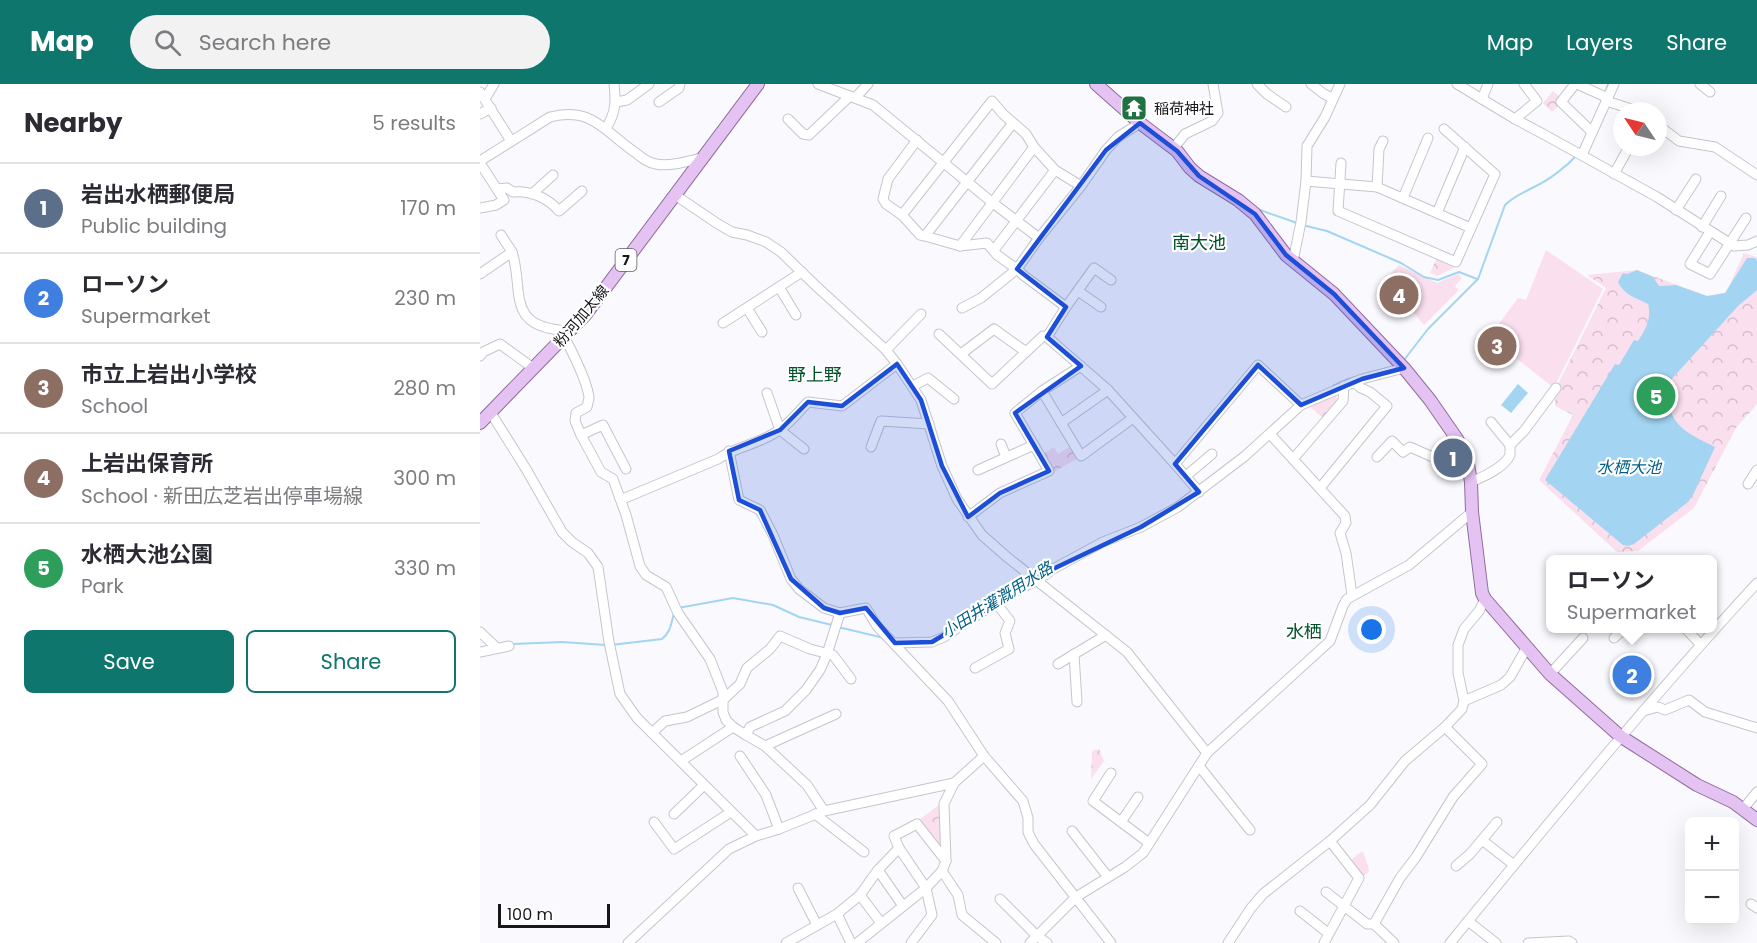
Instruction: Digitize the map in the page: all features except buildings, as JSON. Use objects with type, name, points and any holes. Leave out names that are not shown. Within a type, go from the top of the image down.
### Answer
[{"type":"main road","name":"粉河加太線","points":[[480,423],[586,314],[758,84]]},
{"type":"main road","points":[[1096,84],[1140,123],[1173,148],[1199,176],[1238,200],[1255,214],[1286,255],[1334,294],[1430,400],[1467,458],[1482,593],[1550,674],[1620,736],[1697,785],[1733,802],[1757,820]]},
{"type":"street","points":[[494,84],[482,96],[511,141]]},
{"type":"street","points":[[606,128],[613,117],[616,102],[614,84]]},
{"type":"street","points":[[616,102],[627,100],[650,84]]},
{"type":"street","points":[[659,102],[680,88],[680,84]]},
{"type":"street","points":[[818,84],[873,105],[1039,238]]},
{"type":"street","points":[[788,119],[803,134],[808,135],[868,84]]},
{"type":"street","points":[[1173,148],[1185,134],[1212,121],[1218,113],[1213,84]]},
{"type":"street","points":[[1257,84],[1286,107]]},
{"type":"street","points":[[1311,84],[1332,99]]},
{"type":"street","points":[[1293,261],[1306,181],[1307,146],[1325,117],[1340,84]]},
{"type":"street","points":[[1457,84],[1734,246],[1748,245],[1757,241]]},
{"type":"street","points":[[1482,99],[1488,84]]},
{"type":"street","points":[[1515,119],[1537,101],[1524,84]]},
{"type":"street","points":[[1591,131],[1561,102],[1576,84],[1615,102]]},
{"type":"street","points":[[1578,154],[1614,84]]},
{"type":"street","points":[[1700,84],[1710,92]]},
{"type":"street","points":[[902,215],[992,101],[1026,134],[1034,147],[1055,170],[1081,186]]},
{"type":"street","points":[[480,114],[491,108]]},
{"type":"street","points":[[480,208],[496,205],[504,200],[480,162],[550,117],[563,114],[580,114],[606,128],[631,150],[652,164],[662,165],[702,158]]},
{"type":"street","points":[[925,237],[1013,123]]},
{"type":"street","points":[[962,308],[981,298],[1017,268],[1106,150],[1118,137],[1140,123]]},
{"type":"street","points":[[1341,163],[1338,211],[1456,262],[1495,174],[1444,129]]},
{"type":"street","points":[[1667,132],[1679,141],[1715,147],[1757,175]]},
{"type":"street","points":[[1403,198],[1428,138]]},
{"type":"street","points":[[917,140],[888,179],[883,199],[886,204],[902,215],[920,235],[925,237],[960,246],[987,243],[997,255],[1066,307]]},
{"type":"street","points":[[1377,187],[1379,149],[1383,141]]},
{"type":"street","points":[[960,246],[1034,147]]},
{"type":"street","points":[[1437,213],[1465,147]]},
{"type":"street","points":[[1614,174],[1624,156]]},
{"type":"street","points":[[994,250],[1055,170]]},
{"type":"street","points":[[532,194],[553,176]]},
{"type":"street","points":[[1676,210],[1696,179]]},
{"type":"street","points":[[1306,181],[1377,187],[1472,228]]},
{"type":"street","points":[[497,189],[507,188],[513,192],[525,191],[550,201],[559,211],[582,191]]},
{"type":"street","points":[[675,195],[732,232],[766,242],[781,252],[886,350],[921,400],[942,466],[957,499],[982,535],[1127,652],[1207,753]]},
{"type":"street","points":[[1721,196],[1690,264],[1710,274],[1746,218]]},
{"type":"street","points":[[501,235],[512,252],[518,295],[525,316],[542,328],[559,330],[573,353],[589,398],[587,407],[576,413],[575,421],[601,472],[613,479],[640,566],[646,575],[666,587],[675,609],[710,659],[723,692],[723,712],[726,720],[732,728],[765,746],[807,785],[820,812],[864,852]]},
{"type":"street","points":[[480,274],[512,252]]},
{"type":"street","points":[[1047,337],[1094,268],[1111,280]]},
{"type":"street","points":[[723,323],[802,272]]},
{"type":"street","points":[[779,287],[796,315]]},
{"type":"street","points":[[1078,291],[1101,307]]},
{"type":"street","points":[[747,308],[762,332]]},
{"type":"street","points":[[886,350],[921,314]]},
{"type":"street","points":[[960,354],[994,329],[1026,352]]},
{"type":"street","points":[[939,334],[992,384],[1042,336],[1047,337],[1108,390],[1197,490]]},
{"type":"street","points":[[481,353],[500,344],[533,368]]},
{"type":"street","points":[[620,498],[625,498],[718,459],[729,451],[753,444],[780,430],[807,402],[842,406],[897,364]]},
{"type":"street","points":[[1175,464],[1258,365],[1299,403]]},
{"type":"street","points":[[968,517],[1000,494],[1049,471],[1015,413],[1042,391],[1082,366]]},
{"type":"street","points":[[895,643],[932,642],[944,637],[1011,593],[1038,580],[1053,569],[1103,542],[1141,527],[1178,507],[1197,490],[1245,456],[1270,434],[1299,403],[1354,382],[1404,369]]},
{"type":"street","points":[[913,386],[928,378],[954,399]]},
{"type":"street","points":[[1320,488],[1387,406],[1354,382]]},
{"type":"street","points":[[1293,459],[1343,401],[1344,386]]},
{"type":"street","points":[[1510,445],[1524,431],[1556,388]]},
{"type":"street","points":[[1061,423],[1108,390]]},
{"type":"street","points":[[1042,391],[1081,456],[1133,418]]},
{"type":"street","points":[[766,393],[780,430],[804,449]]},
{"type":"street","points":[[491,413],[562,532],[588,553],[598,567],[620,694],[637,718],[756,836]]},
{"type":"street","points":[[871,447],[882,421],[929,424]]},
{"type":"street","points":[[1377,457],[1392,441],[1403,452],[1410,447],[1462,470],[1470,476],[1483,477],[1502,465],[1510,455],[1510,445],[1491,422]]},
{"type":"street","points":[[581,435],[603,425],[626,469]]},
{"type":"street","points":[[1270,434],[1345,516],[1346,523],[1340,533],[1346,552],[1352,595]]},
{"type":"street","points":[[1001,444],[1006,457]]},
{"type":"street","points":[[978,470],[1034,445]]},
{"type":"street","points":[[729,451],[740,500],[760,510],[791,579],[799,589],[824,608],[840,613],[866,608],[877,626],[948,701],[984,756],[1023,801],[1028,818],[1028,832],[1034,844],[1110,943]]},
{"type":"street","points":[[1186,476],[1212,454]]},
{"type":"street","points":[[1748,484],[1757,470]]},
{"type":"street","points":[[1033,940],[1076,897],[1125,867],[1143,853],[1207,753],[1330,640],[1343,606],[1352,595],[1409,565],[1472,512]]},
{"type":"street","points":[[1717,627],[1757,583]]},
{"type":"street","points":[[1228,943],[1263,894],[1330,841],[1370,805],[1405,761],[1445,727],[1462,709],[1464,701],[1458,673],[1458,645],[1464,629],[1479,611],[1485,599]]},
{"type":"street","points":[[975,668],[1009,649],[1005,633],[1010,621],[997,604]]},
{"type":"street","points":[[746,735],[754,723],[768,720],[785,711],[815,679],[827,654],[840,613]]},
{"type":"street","points":[[480,632],[497,648]]},
{"type":"street","points":[[1614,638],[1620,633]]},
{"type":"street","points":[[1689,633],[1700,645]]},
{"type":"street","points":[[1450,943],[1620,736],[1711,633]]},
{"type":"street","points":[[1058,664],[1106,635]]},
{"type":"street","points":[[652,733],[665,721],[687,717],[724,699],[740,684],[747,668],[770,649],[780,636],[810,649],[833,655],[851,679]]},
{"type":"street","points":[[1550,674],[1583,638]]},
{"type":"street","points":[[480,652],[509,645]]},
{"type":"street","points":[[1464,701],[1502,685],[1510,677],[1527,647]]},
{"type":"street","points":[[1074,654],[1077,702]]},
{"type":"street","points":[[1642,711],[1658,707],[1665,710],[1689,700],[1705,712],[1757,728]]},
{"type":"street","points":[[765,746],[836,714]]},
{"type":"street","points":[[1374,924],[1400,878],[1416,857],[1453,797],[1482,764],[1445,727]]},
{"type":"street","points":[[681,761],[732,728]]},
{"type":"street","points":[[740,756],[766,795],[779,829]]},
{"type":"street","points":[[857,943],[926,888],[942,871],[946,861],[944,804],[954,783],[984,756]]},
{"type":"street","points":[[1199,766],[1250,830]]},
{"type":"street","points":[[1111,773],[1093,801],[1149,843]]},
{"type":"street","points":[[628,943],[729,849],[756,836],[820,812],[954,783]]},
{"type":"street","points":[[674,814],[704,785]]},
{"type":"street","points":[[1743,809],[1757,792]]},
{"type":"street","points":[[1121,822],[1138,797]]},
{"type":"street","points":[[654,822],[674,849],[731,812]]},
{"type":"street","points":[[1456,866],[1497,822]]},
{"type":"street","points":[[911,943],[932,915],[926,888],[898,848],[894,836],[917,824],[946,861]]},
{"type":"street","points":[[1072,831],[1108,878]]},
{"type":"street","points":[[1482,840],[1514,865]]},
{"type":"street","points":[[1324,943],[1359,878],[1330,841]]},
{"type":"street","points":[[786,943],[837,914],[860,895],[898,848]]},
{"type":"street","points":[[878,870],[903,906]]},
{"type":"street","points":[[942,871],[958,895],[962,915],[996,943]]},
{"type":"street","points":[[798,888],[817,925]]},
{"type":"street","points":[[1326,892],[1367,924],[1374,924],[1394,943]]},
{"type":"street","points":[[860,895],[881,924]]},
{"type":"street","points":[[1000,899],[1033,940],[1047,943]]},
{"type":"street","points":[[1300,911],[1328,933]]},
{"type":"street","points":[[837,914],[851,943]]},
{"type":"street","points":[[1468,921],[1496,943]]},
{"type":"street","points":[[1528,943],[1569,941],[1572,943]]},
{"type":"highlighted area","points":[[1140,123],[1177,151],[1199,176],[1255,214],[1286,255],[1334,294],[1404,368],[1362,379],[1301,405],[1258,365],[1175,464],[1199,492],[1141,527],[1053,569],[932,642],[895,643],[866,608],[840,613],[824,608],[791,579],[760,510],[739,500],[729,451],[780,430],[808,402],[842,406],[897,364],[921,400],[942,466],[968,517],[1000,493],[1049,471],[1015,413],[1081,366],[1047,337],[1066,307],[1017,269],[1106,150]]},
{"type":"green space","points":[[1553,91],[1560,97],[1556,102],[1559,105],[1552,112],[1543,103]]},
{"type":"green space","points":[[1546,250],[1603,289],[1554,388],[1489,337],[1518,298],[1526,300]]},
{"type":"green space","points":[[1744,253],[1757,257],[1757,404],[1736,428],[1694,508],[1638,551],[1617,552],[1539,480],[1573,415],[1555,406],[1556,388],[1606,288],[1587,275],[1637,270],[1707,296],[1726,293]]},
{"type":"green space","points":[[1437,257],[1455,264],[1453,268],[1437,276],[1430,273]]},
{"type":"green space","points":[[1399,265],[1437,283],[1458,274],[1462,278],[1455,286],[1459,290],[1424,325],[1392,287],[1395,284],[1389,275]]},
{"type":"green space","points":[[1335,395],[1338,400],[1323,418],[1310,407]]},
{"type":"green space","points":[[1071,446],[1078,458],[1054,472],[1043,454],[1054,447],[1058,454]]},
{"type":"green space","points":[[1099,749],[1104,761],[1091,779],[1092,751]]},
{"type":"green space","points":[[939,805],[943,853],[919,820]]},
{"type":"green space","points":[[1363,852],[1369,872],[1363,876],[1351,860]]},
{"type":"water","name":"水栖大池","points":[[1747,258],[1755,258],[1757,261],[1757,290],[1738,306],[1667,386],[1670,410],[1674,418],[1691,435],[1715,447],[1688,502],[1634,544],[1623,545],[1545,480],[1615,364],[1619,365],[1634,340],[1638,341],[1647,324],[1648,304],[1627,293],[1618,282],[1623,273],[1627,274],[1637,270],[1653,277],[1659,286],[1676,285],[1707,296],[1725,293]]},
{"type":"water","points":[[1518,384],[1528,393],[1511,413],[1501,405]]},
{"type":"waterway","name":"小田井灌漑用水路","points":[[1605,93],[1608,84]]},
{"type":"waterway","name":"小田井灌漑用水路","points":[[1404,360],[1428,329],[1478,279],[1505,205],[1563,169],[1577,155]]},
{"type":"waterway","points":[[1260,210],[1297,223]]},
{"type":"waterway","points":[[1302,225],[1327,231],[1401,263],[1424,277],[1438,280],[1459,272],[1477,279]]},
{"type":"waterway","name":"小田井灌漑用水路","points":[[1333,386],[1356,377]]},
{"type":"waterway","name":"小田井灌漑用水路","points":[[678,608],[733,598],[773,605],[799,617],[832,625]]},
{"type":"waterway","name":"小田井灌漑用水路","points":[[611,645],[662,639],[669,630],[674,613]]},
{"type":"waterway","name":"小田井灌漑用水路","points":[[838,627],[884,638]]},
{"type":"waterway","name":"小田井灌漑用水路","points":[[513,644],[562,642],[606,645]]},
{"type":"place","name":"稲荷神社","points":[[1134,108]]},
{"type":"place","name":"上岩出保育所","points":[[1399,295]]},
{"type":"place","name":"市立上岩出小学校","points":[[1497,346]]},
{"type":"place","name":"水栖大池公園","points":[[1656,396]]},
{"type":"place","name":"岩出水栖郵便局","points":[[1453,458]]},
{"type":"place","name":"ローソン","points":[[1632,675]]},
{"type":"district","name":"南大池","points":[[1199,242]]},
{"type":"district","name":"野上野","points":[[815,374]]},
{"type":"district","name":"水栖","points":[[1304,631]]}]
